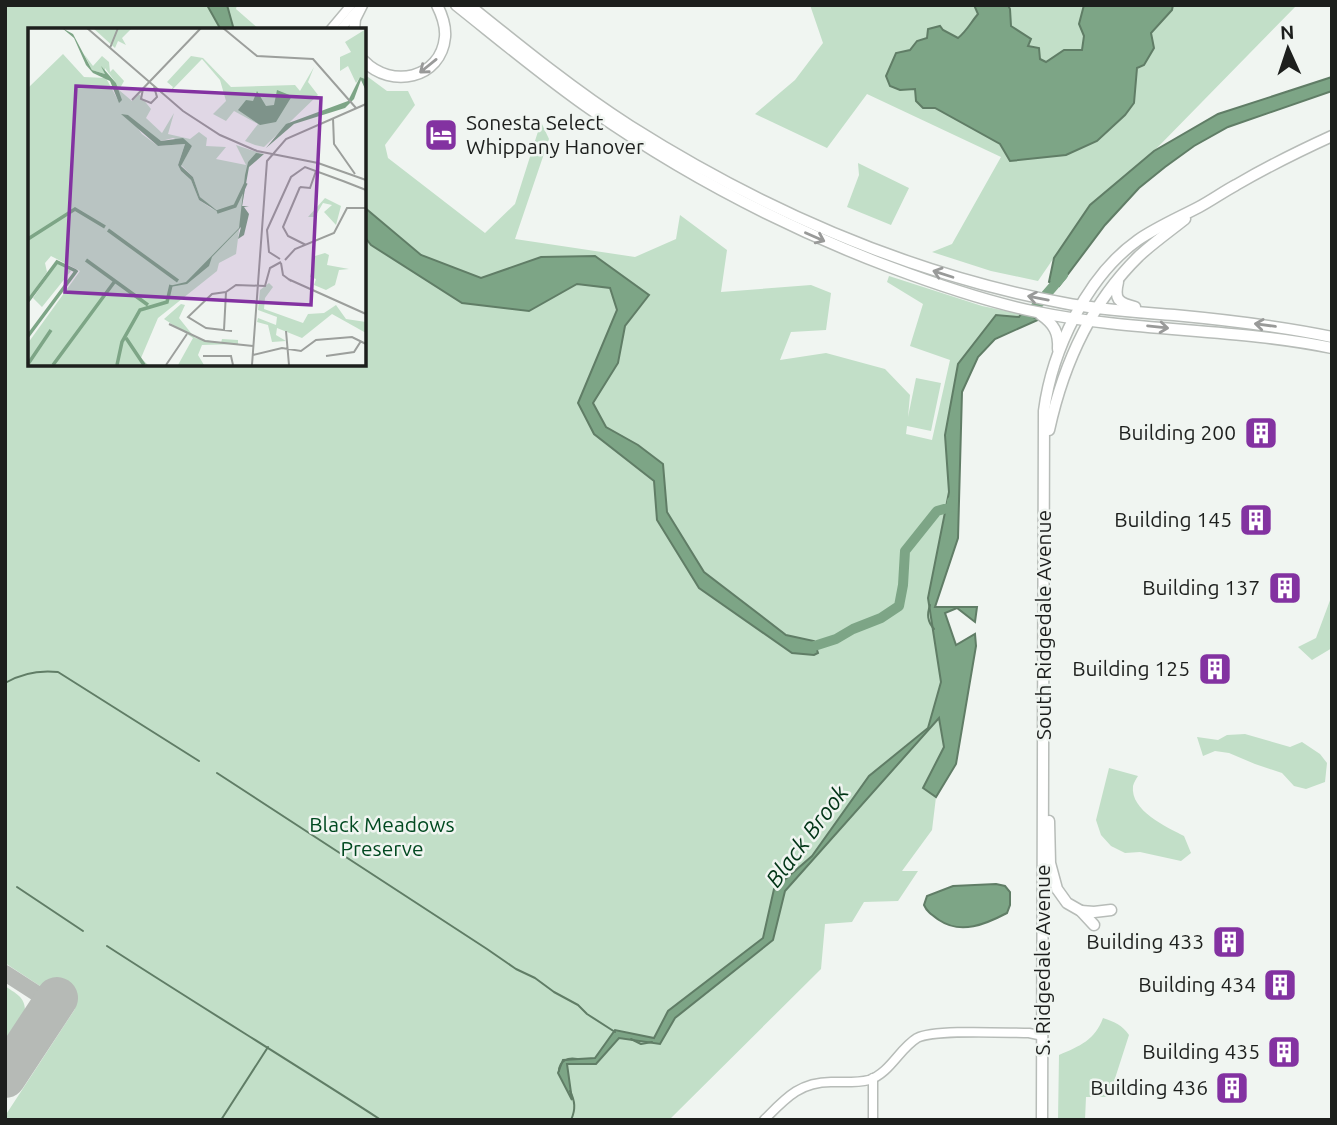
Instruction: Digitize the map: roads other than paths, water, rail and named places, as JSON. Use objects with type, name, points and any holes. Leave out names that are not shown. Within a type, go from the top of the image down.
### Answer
[{"type":"main road","points":[[354,28],[355,19],[362,5]]},
{"type":"main road","points":[[366,62],[379,72],[394,77],[411,76],[426,69],[440,53],[445,37],[437,5]]},
{"type":"main road","points":[[456,5],[590,109],[661,155],[772,217],[823,241],[909,275],[1055,319],[1075,318],[1272,337],[1332,348]]},
{"type":"main road","points":[[469,5],[561,78],[629,125],[740,189],[840,236],[938,272],[1009,292],[1081,306],[1263,324],[1332,337]]},
{"type":"main road","points":[[1199,207],[1241,182],[1332,136]]},
{"type":"main road","name":"South Ridgedale Avenue","points":[[1045,449],[1059,389],[1097,308],[1118,279],[1140,256],[1199,207]]},
{"type":"main road","name":"South Ridgedale Avenue","points":[[1042,801],[1046,397],[1058,353],[1081,306],[1099,278],[1135,242],[1199,207]]},
{"type":"main road","points":[[1118,279],[1115,293],[1117,298],[1123,304],[1151,314]]},
{"type":"main road","points":[[1055,319],[1059,339],[1058,353]]},
{"type":"main road","points":[[1042,801],[1049,818],[1052,877],[1061,896],[1081,911],[1111,910]]},
{"type":"main road","name":"S. Ridgedale Avenue","points":[[1042,801],[1042,1120]]},
{"type":"main road","points":[[1081,911],[1094,925]]},
{"type":"street","points":[[332,28],[351,5]]},
{"type":"street","points":[[342,28],[362,5]]},
{"type":"street","points":[[764,1120],[788,1096],[804,1086],[824,1082],[860,1082],[873,1078],[883,1072],[909,1044],[926,1035],[1029,1033],[1043,1036]]},
{"type":"street","points":[[873,1078],[873,1120]]},
{"type":"waterway","points":[[1026,318],[1063,275]]},
{"type":"waterway","points":[[805,646],[808,648],[836,639],[881,618],[899,606],[905,551],[937,511],[951,507],[952,501]]},
{"type":"waterway","name":"Black Brook","points":[[930,605],[928,617],[934,629]]},
{"type":"waterway","points":[[5,683],[31,673],[58,672],[199,761]]},
{"type":"waterway","points":[[217,773],[516,969],[578,1005],[615,1032]]},
{"type":"waterway","points":[[17,887],[83,931]]},
{"type":"waterway","points":[[107,946],[381,1120]]},
{"type":"waterway","name":"Black Brook","points":[[631,1039],[641,1044],[652,1042]]},
{"type":"waterway","points":[[221,1120],[268,1047]]},
{"type":"waterway","name":"Black Brook","points":[[559,1071],[565,1060],[577,1059]]},
{"type":"waterway","name":"Black Brook","points":[[570,1091],[574,1105],[571,1120]]},
{"type":"place","name":"Sonesta Select Whippany Hanover","points":[[441,135]]},
{"type":"place","name":"Building 200","points":[[1261,433]]},
{"type":"place","name":"Building 145","points":[[1256,520]]},
{"type":"place","name":"Building 137","points":[[1285,588]]},
{"type":"place","name":"Building 125","points":[[1215,669]]},
{"type":"place","name":"Building 433","points":[[1229,942]]},
{"type":"place","name":"Building 434","points":[[1280,985]]},
{"type":"place","name":"Building 435","points":[[1284,1052]]},
{"type":"place","name":"Building 436","points":[[1232,1088]]},
{"type":"park label","name":"Black Meadows Preserve","points":[[382,837]]}]
